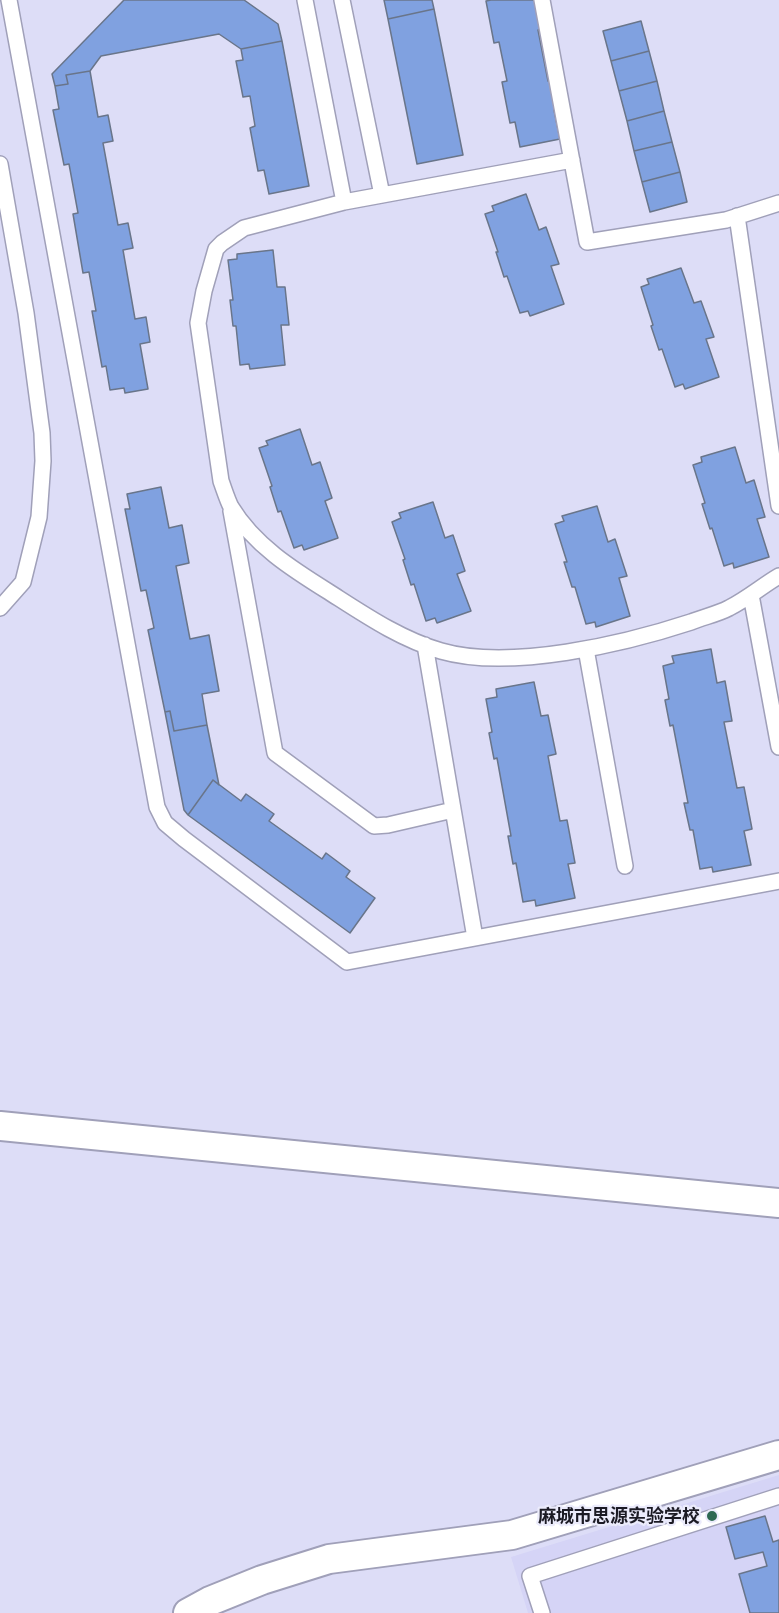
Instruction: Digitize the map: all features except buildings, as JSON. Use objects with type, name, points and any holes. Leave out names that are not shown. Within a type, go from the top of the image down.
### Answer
[{"type":"street","points":[[0,1126],[779,1203]]},
{"type":"street","points":[[188,1613],[262,1580],[329,1559],[512,1535],[779,1455]]},
{"type":"lane","points":[[9,0],[157,807],[165,823],[346,962],[779,881]]},
{"type":"lane","points":[[305,0],[344,202]]},
{"type":"lane","points":[[342,0],[382,195]]},
{"type":"lane","points":[[542,0],[587,242],[726,220],[779,203]]},
{"type":"lane","points":[[453,810],[374,826],[275,753],[231,506],[221,481],[198,323],[216,249],[244,228],[344,202],[572,160]]},
{"type":"lane","points":[[0,164],[27,313],[42,433],[43,461],[39,517],[23,582],[0,608]]},
{"type":"lane","points":[[737,216],[779,506]]},
{"type":"lane","points":[[231,506],[254,536],[287,566],[392,631],[425,645],[468,656],[519,657],[586,649],[681,625],[729,609],[779,576]]},
{"type":"lane","points":[[751,595],[779,747]]},
{"type":"lane","points":[[425,645],[475,938]]},
{"type":"lane","points":[[586,649],[625,866]]},
{"type":"lane","points":[[542,1613],[530,1576],[779,1496]]},
{"type":"shaded area","name":"麻城市思源实验学校","points":[[779,1475],[779,1613],[528,1613],[511,1557]]},
{"type":"place","name":"麻城市思源实验学校","points":[[712,1516]]}]
